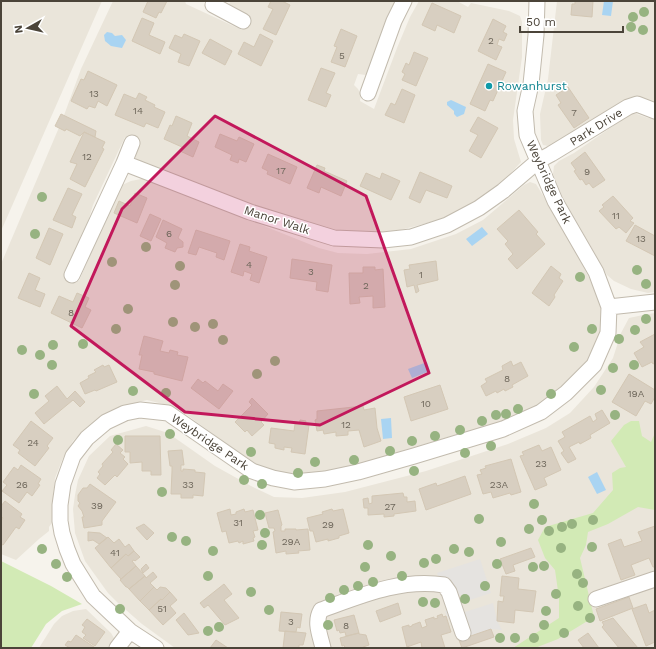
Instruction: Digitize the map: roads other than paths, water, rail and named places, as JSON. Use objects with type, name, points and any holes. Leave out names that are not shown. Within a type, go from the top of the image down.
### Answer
[{"type":"street","points":[[368,93],[394,21],[404,1]]},
{"type":"street","name":"Weybridge Park","points":[[156,648],[130,631],[100,603],[84,582],[67,549],[60,521],[60,505],[63,484],[74,456],[87,438],[106,422],[126,413],[140,410],[168,413],[252,471],[272,478],[294,482],[325,479],[358,472],[503,429],[541,412],[566,393],[594,365],[608,333],[609,307],[596,272],[555,201],[527,135],[525,111],[531,84],[536,34],[537,1]]},
{"type":"street","points":[[211,2],[243,21]]},
{"type":"street","name":"Park Drive","points":[[538,161],[628,107],[637,104],[655,111]]},
{"type":"street","points":[[72,275],[132,143]]},
{"type":"street","name":"Manor Walk","points":[[124,163],[250,212],[334,238],[383,240],[411,236],[448,225],[479,208],[503,191],[538,161]]},
{"type":"street","points":[[609,307],[655,302]]},
{"type":"street","points":[[596,599],[655,578]]},
{"type":"street","points":[[323,648],[318,623],[318,616],[321,610],[377,590],[410,583],[431,583],[444,585],[449,592],[463,633]]},
{"type":"street","points":[[117,648],[130,631]]},
{"type":"water","points":[[604,1],[613,1],[611,16],[602,15]]},
{"type":"water","points":[[107,32],[112,33],[115,36],[122,35],[126,40],[122,48],[111,46],[105,41],[104,35]]},
{"type":"water","points":[[451,100],[466,107],[464,114],[457,117],[454,114],[454,111],[447,105],[447,102]]},
{"type":"water","points":[[482,227],[488,234],[472,246],[466,239]]},
{"type":"water","points":[[427,362],[430,371],[412,378],[408,369]]},
{"type":"water","points":[[391,418],[392,438],[383,439],[381,419]]},
{"type":"water","points":[[597,472],[606,490],[597,494],[588,477]]},
{"type":"place","name":"Rowanhurst","points":[[489,86]]}]
